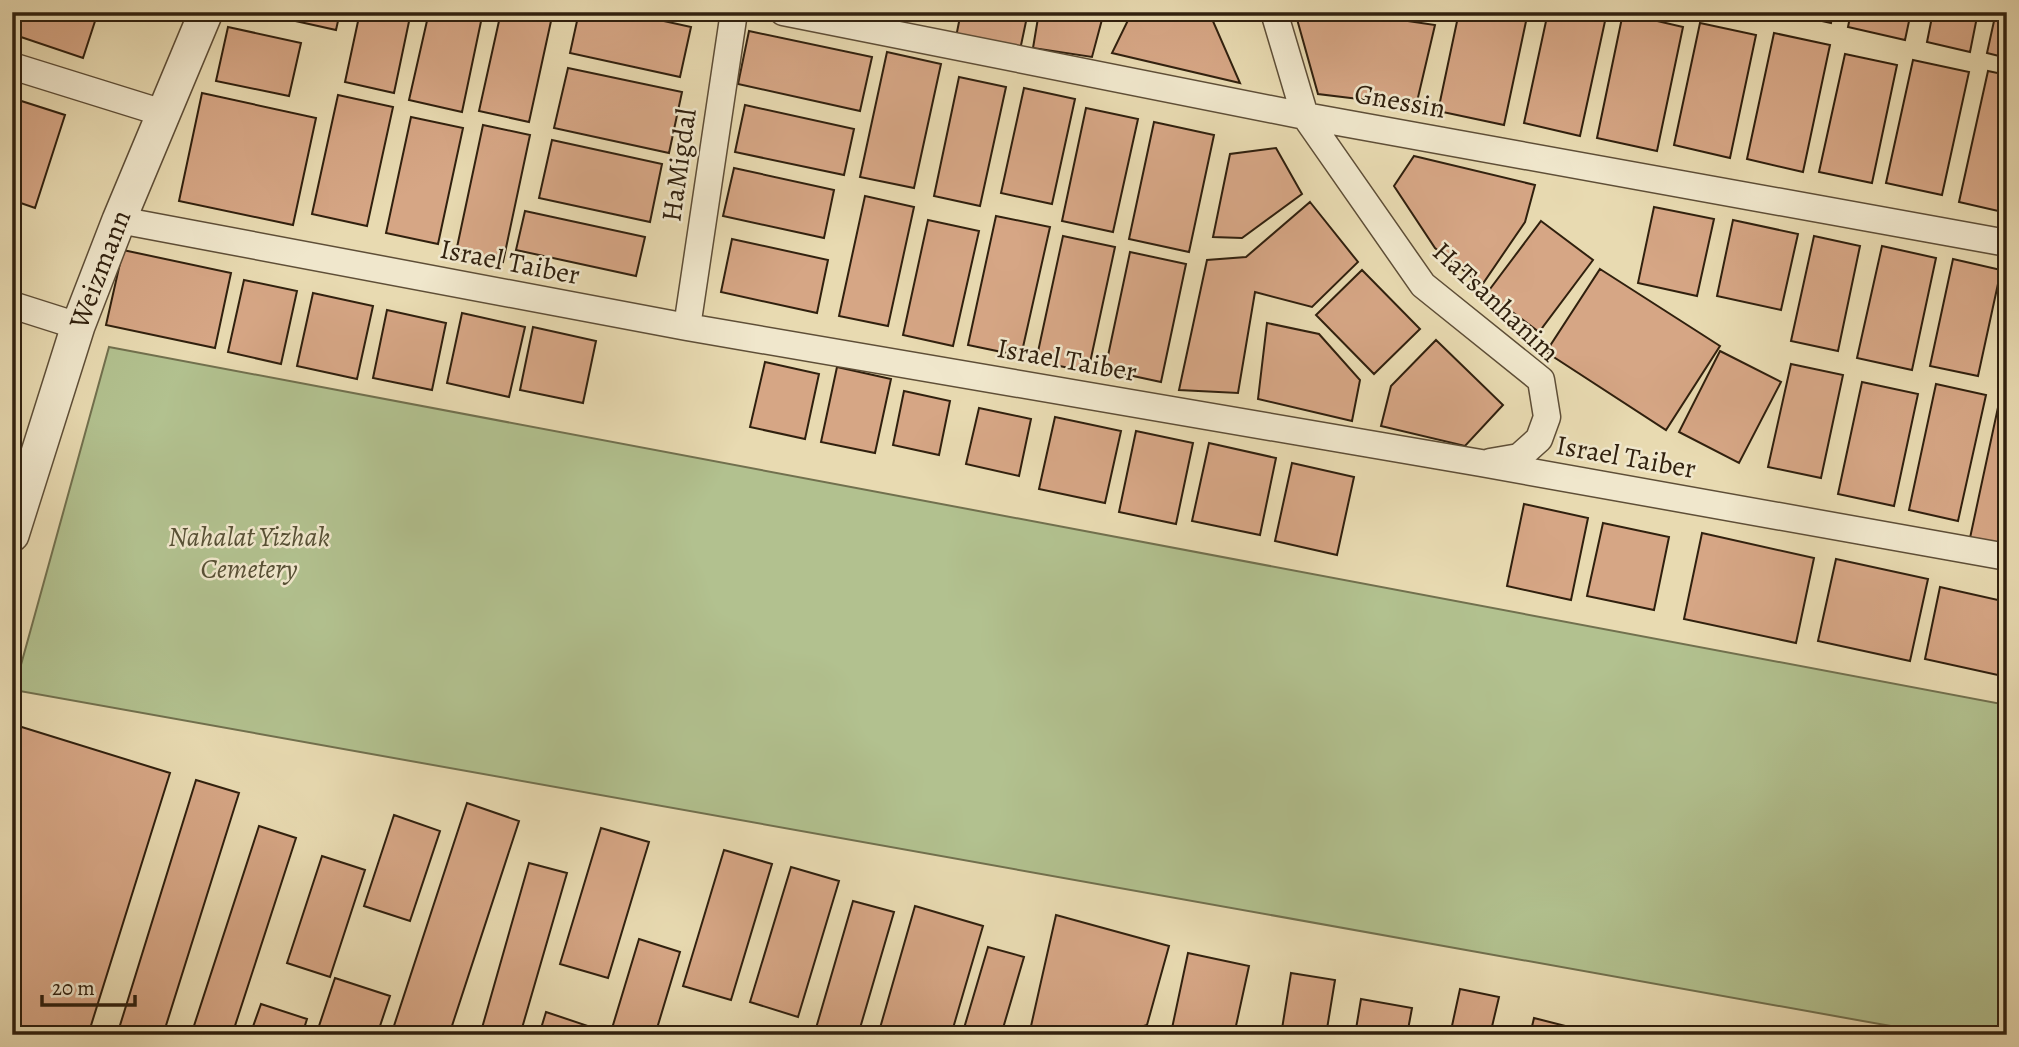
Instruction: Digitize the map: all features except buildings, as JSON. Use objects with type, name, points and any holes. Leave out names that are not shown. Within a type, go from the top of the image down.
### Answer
[{"type":"street","name":"Weizmann","points":[[12,535],[78,326],[118,220],[206,12]]},
{"type":"street","name":"HaMigdal","points":[[687,327],[734,12]]},
{"type":"street","name":"Gnessin","points":[[783,12],[1305,116],[2007,243]]},
{"type":"street","name":"HaTsanhanim","points":[[1274,12],[1305,116],[1423,285],[1541,380],[1547,417],[1539,439],[1518,457],[1481,463]]},
{"type":"street","points":[[12,66],[163,113]]},
{"type":"street","name":"Israel Taiber","points":[[118,220],[687,327],[1481,463],[2007,557]]},
{"type":"street","points":[[12,305],[78,326]]},
{"type":"green space","name":"Nahalat Yizhak Cemetery","points":[[109,347],[2007,705],[2007,1035],[1941,1035],[14,690]]}]
